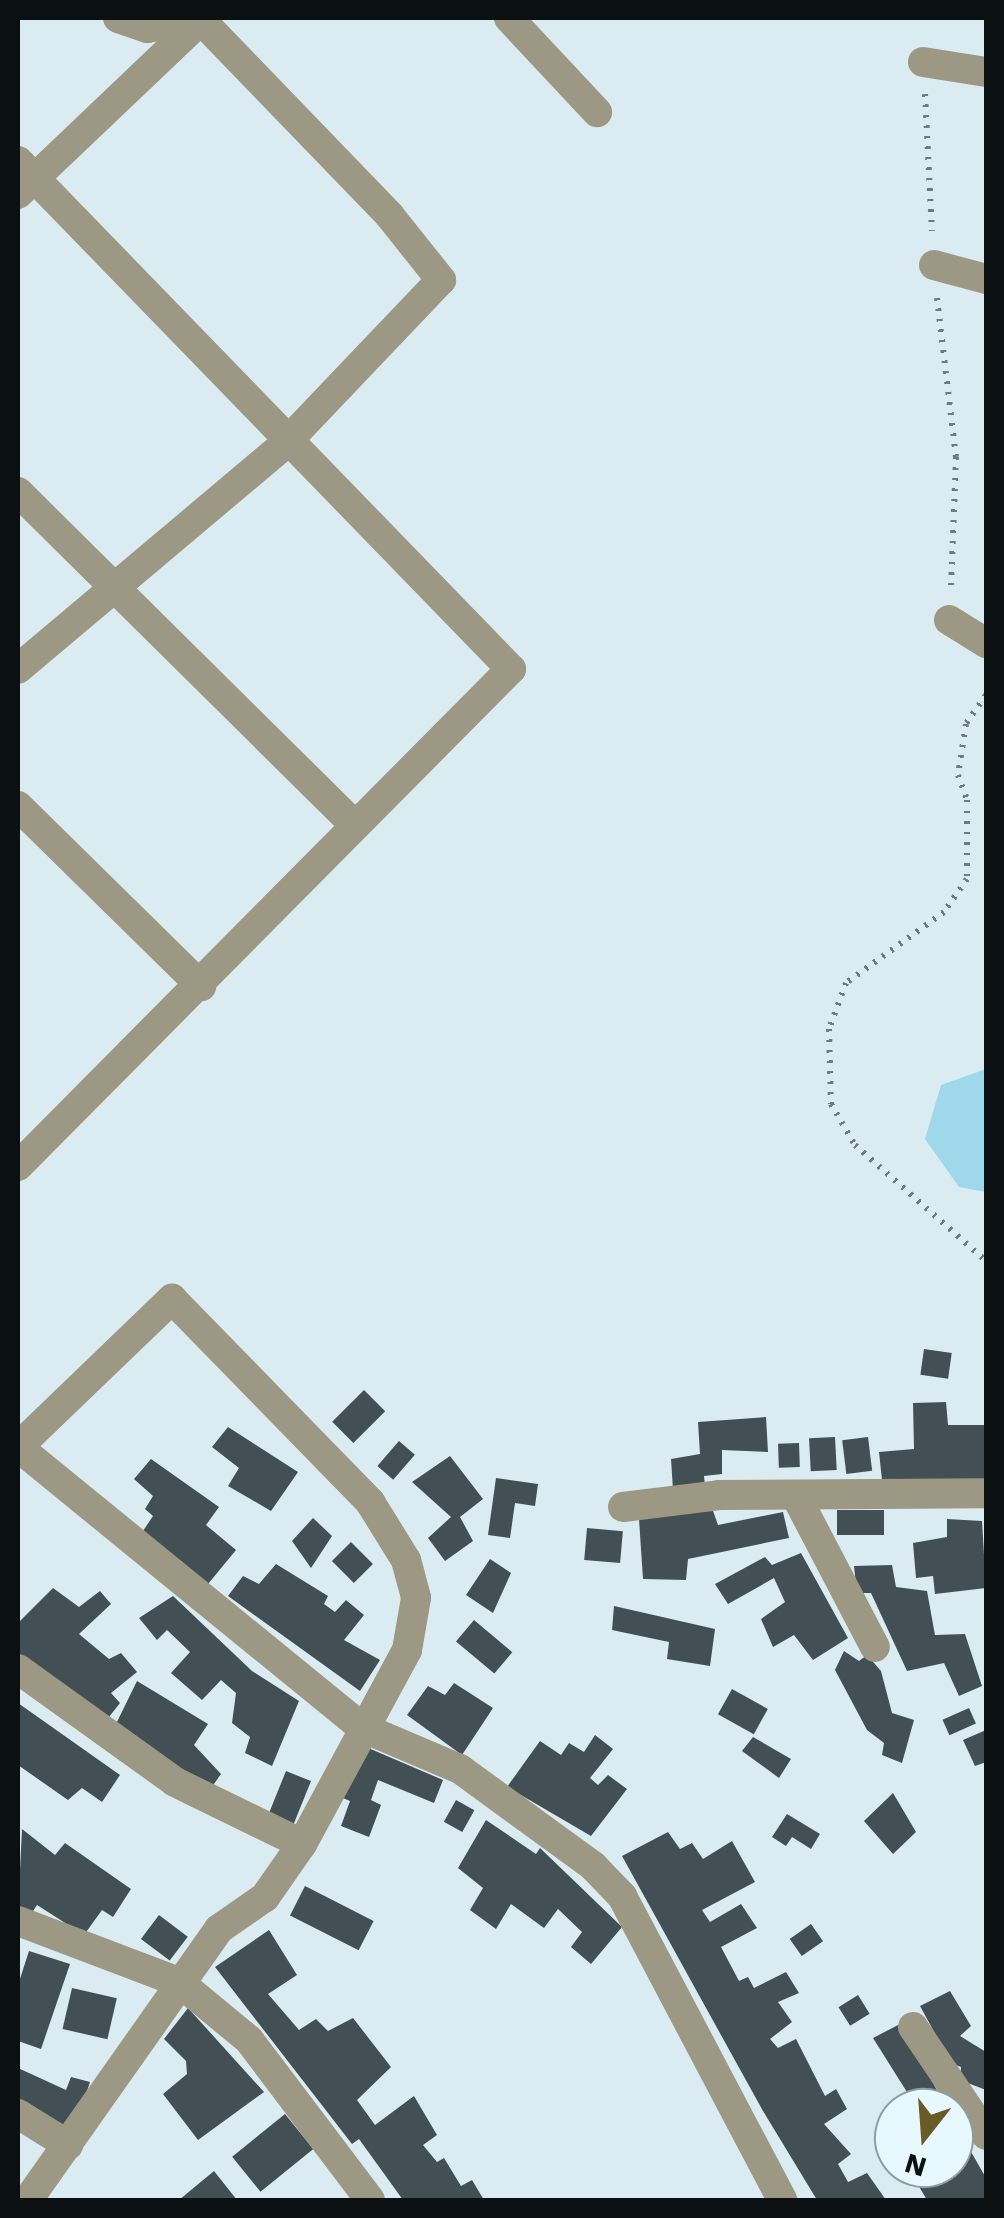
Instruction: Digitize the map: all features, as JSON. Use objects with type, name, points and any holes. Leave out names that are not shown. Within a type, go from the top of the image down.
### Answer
[{"type":"street","points":[[118,18],[146,28],[202,19]]},
{"type":"street","points":[[509,18],[597,112]]},
{"type":"street","points":[[23,1151],[201,986],[351,822],[511,669],[23,178],[202,19]]},
{"type":"street","points":[[18,669],[108,587],[285,444],[441,280],[390,216],[202,19]]},
{"type":"street","points":[[923,62],[986,72]]},
{"type":"street","points":[[934,265],[986,279]]},
{"type":"street","points":[[18,492],[108,587],[351,822]]},
{"type":"street","points":[[949,620],[986,643]]},
{"type":"street","points":[[18,806],[201,986]]},
{"type":"street","points":[[28,2200],[219,1928],[265,1897],[302,1844],[361,1727],[407,1650],[416,1598],[406,1560],[370,1502],[172,1299],[18,1447],[361,1727],[460,1768],[622,1896],[782,2200]]},
{"type":"street","points":[[624,1507],[719,1496],[986,1494]]},
{"type":"street","points":[[797,1498],[875,1647]]},
{"type":"street","points":[[18,1668],[175,1782],[302,1844]]},
{"type":"street","points":[[18,1920],[179,1982],[248,2040],[370,2200]]},
{"type":"street","points":[[914,2027],[986,2135]]},
{"type":"street","points":[[18,2114],[68,2145]]},
{"type":"path","points":[[923,62],[934,265],[956,458],[949,620]]},
{"type":"path","points":[[986,695],[966,724],[958,775],[967,800],[966,879],[944,912],[846,983],[829,1028],[831,1104],[855,1145],[986,1260]]},
{"type":"water","points":[[986,1069],[986,1192],[959,1187],[925,1139],[941,1085]]},
{"type":"building","points":[[924,1349],[952,1353],[948,1379],[920,1375]]},
{"type":"building","points":[[364,1390],[385,1411],[353,1443],[332,1422]]},
{"type":"building","points":[[946,1402],[948,1425],[984,1425],[984,1484],[882,1480],[879,1452],[914,1449],[913,1403]]},
{"type":"building","points":[[766,1417],[768,1452],[722,1450],[722,1474],[704,1476],[705,1487],[673,1490],[671,1459],[700,1454],[698,1422]]},
{"type":"building","points":[[228,1427],[298,1472],[271,1511],[228,1486],[239,1468],[212,1447]]},
{"type":"building","points":[[835,1437],[837,1470],[811,1471],[809,1438]]},
{"type":"building","points":[[868,1437],[872,1471],[846,1474],[842,1440]]},
{"type":"building","points":[[399,1441],[415,1455],[393,1480],[377,1466]]},
{"type":"building","points":[[799,1443],[800,1467],[779,1468],[778,1444]]},
{"type":"building","points":[[450,1456],[483,1499],[460,1517],[473,1541],[445,1561],[428,1538],[451,1517],[412,1482]]},
{"type":"building","points":[[151,1459],[219,1507],[206,1525],[236,1550],[208,1584],[141,1534],[153,1516],[145,1509],[153,1496],[134,1479]]},
{"type":"building","points":[[496,1478],[538,1484],[535,1506],[515,1503],[510,1538],[488,1535]]},
{"type":"building","points":[[712,1508],[718,1525],[783,1512],[789,1538],[688,1559],[686,1580],[643,1579],[639,1519]]},
{"type":"building","points":[[837,1510],[884,1510],[884,1535],[837,1535]]},
{"type":"building","points":[[313,1518],[332,1536],[311,1568],[292,1541]]},
{"type":"building","points":[[947,1519],[982,1521],[986,1588],[935,1594],[933,1576],[916,1578],[913,1543],[947,1537]]},
{"type":"building","points":[[587,1528],[623,1531],[620,1563],[584,1560]]},
{"type":"building","points":[[351,1542],[373,1564],[354,1583],[332,1561]]},
{"type":"building","points":[[801,1553],[848,1638],[813,1660],[794,1635],[773,1647],[761,1619],[785,1602],[774,1578],[728,1604],[715,1584],[765,1557],[772,1565]]},
{"type":"building","points":[[490,1559],[511,1573],[493,1613],[466,1595]]},
{"type":"building","points":[[276,1564],[328,1596],[324,1604],[335,1612],[346,1600],[364,1615],[344,1640],[380,1660],[360,1691],[228,1596],[243,1576],[259,1584]]},
{"type":"building","points":[[892,1565],[896,1587],[927,1591],[935,1635],[965,1634],[982,1686],[959,1696],[944,1663],[907,1671],[871,1593],[857,1593],[854,1566]]},
{"type":"building","points":[[53,1588],[79,1607],[100,1591],[111,1604],[79,1634],[109,1659],[121,1653],[137,1672],[111,1693],[120,1703],[105,1722],[18,1664],[18,1623]]},
{"type":"building","points":[[173,1596],[252,1671],[299,1701],[272,1766],[245,1753],[250,1737],[232,1723],[236,1693],[221,1680],[202,1700],[171,1673],[190,1652],[167,1630],[157,1640],[139,1618]]},
{"type":"building","points":[[614,1606],[715,1629],[710,1666],[667,1659],[669,1642],[612,1630]]},
{"type":"building","points":[[474,1620],[512,1652],[494,1674],[456,1641]]},
{"type":"building","points":[[844,1651],[859,1661],[867,1655],[881,1671],[892,1713],[914,1720],[902,1763],[882,1755],[884,1743],[867,1730],[835,1670]]},
{"type":"building","points":[[137,1681],[208,1724],[194,1745],[221,1774],[209,1791],[115,1726]]},
{"type":"building","points":[[454,1683],[493,1708],[462,1755],[407,1715],[428,1686],[445,1695]]},
{"type":"building","points":[[732,1689],[768,1709],[754,1734],[718,1714]]},
{"type":"building","points":[[18,1703],[120,1775],[102,1802],[82,1788],[68,1800],[18,1765]]},
{"type":"building","points":[[969,1708],[976,1724],[949,1735],[943,1720]]},
{"type":"building","points":[[986,1730],[986,1762],[975,1766],[963,1740]]},
{"type":"building","points":[[595,1735],[613,1749],[590,1778],[598,1785],[608,1775],[627,1789],[591,1836],[507,1787],[540,1741],[561,1755],[569,1743],[584,1752]]},
{"type":"building","points":[[753,1737],[791,1759],[779,1778],[742,1751]]},
{"type":"building","points":[[366,1747],[443,1780],[434,1803],[378,1780],[371,1800],[381,1805],[369,1837],[341,1826],[350,1801],[343,1798]]},
{"type":"building","points":[[286,1771],[311,1781],[293,1826],[268,1816]]},
{"type":"building","points":[[893,1793],[916,1832],[893,1854],[864,1821]]},
{"type":"building","points":[[456,1800],[474,1810],[462,1832],[444,1822]]},
{"type":"building","points":[[787,1814],[820,1834],[811,1849],[792,1837],[786,1846],[772,1837]]},
{"type":"building","points":[[486,1820],[536,1854],[540,1848],[622,1927],[591,1964],[571,1947],[582,1932],[558,1909],[544,1928],[511,1904],[496,1929],[470,1910],[483,1888],[458,1868]]},
{"type":"building","points":[[22,1829],[55,1855],[65,1843],[131,1889],[113,1917],[102,1910],[84,1935],[37,1905],[29,1917],[18,1910]]},
{"type":"building","points":[[668,1832],[680,1849],[692,1843],[703,1859],[732,1841],[755,1882],[702,1910],[710,1922],[741,1904],[757,1928],[721,1947],[739,1981],[748,1977],[754,1988],[786,1972],[799,1993],[778,2002],[792,2022],[770,2039],[778,2048],[796,2039],[825,2096],[836,2089],[847,2109],[824,2124],[851,2154],[838,2164],[848,2182],[867,2173],[886,2200],[817,2200],[763,2111],[622,1856]]},
{"type":"building","points":[[305,1886],[374,1921],[359,1950],[290,1915]]},
{"type":"building","points":[[159,1915],[188,1937],[170,1961],[141,1939]]},
{"type":"building","points":[[811,1924],[823,1941],[802,1956],[790,1939]]},
{"type":"building","points":[[269,1930],[297,1975],[268,1994],[299,2030],[316,2019],[328,2031],[353,2018],[391,2067],[357,2100],[375,2125],[414,2096],[437,2135],[423,2145],[437,2162],[444,2158],[461,2186],[472,2180],[484,2200],[403,2200],[359,2139],[352,2144],[215,1967]]},
{"type":"building","points":[[29,1951],[70,1964],[41,2049],[18,2041],[18,1985]]},
{"type":"building","points":[[72,1988],[117,1998],[107,2039],[63,2029]]},
{"type":"building","points":[[950,1991],[971,2026],[960,2036],[986,2052],[986,2090],[960,2080],[961,2067],[951,2063],[920,2006]]},
{"type":"building","points":[[858,1995],[870,2014],[850,2026],[838,2007]]},
{"type":"building","points":[[188,2008],[264,2092],[198,2140],[163,2094],[187,2074],[186,2061],[164,2039]]},
{"type":"building","points":[[900,2024],[936,2088],[904,2088],[873,2038]]},
{"type":"building","points":[[18,2068],[66,2090],[71,2077],[90,2082],[72,2136],[18,2101]]},
{"type":"building","points":[[285,2114],[313,2149],[260,2192],[232,2157]]},
{"type":"building","points":[[974,2157],[986,2178],[986,2200],[927,2200],[920,2188],[974,2188]]},
{"type":"building","points":[[214,2171],[237,2200],[179,2200]]}]
